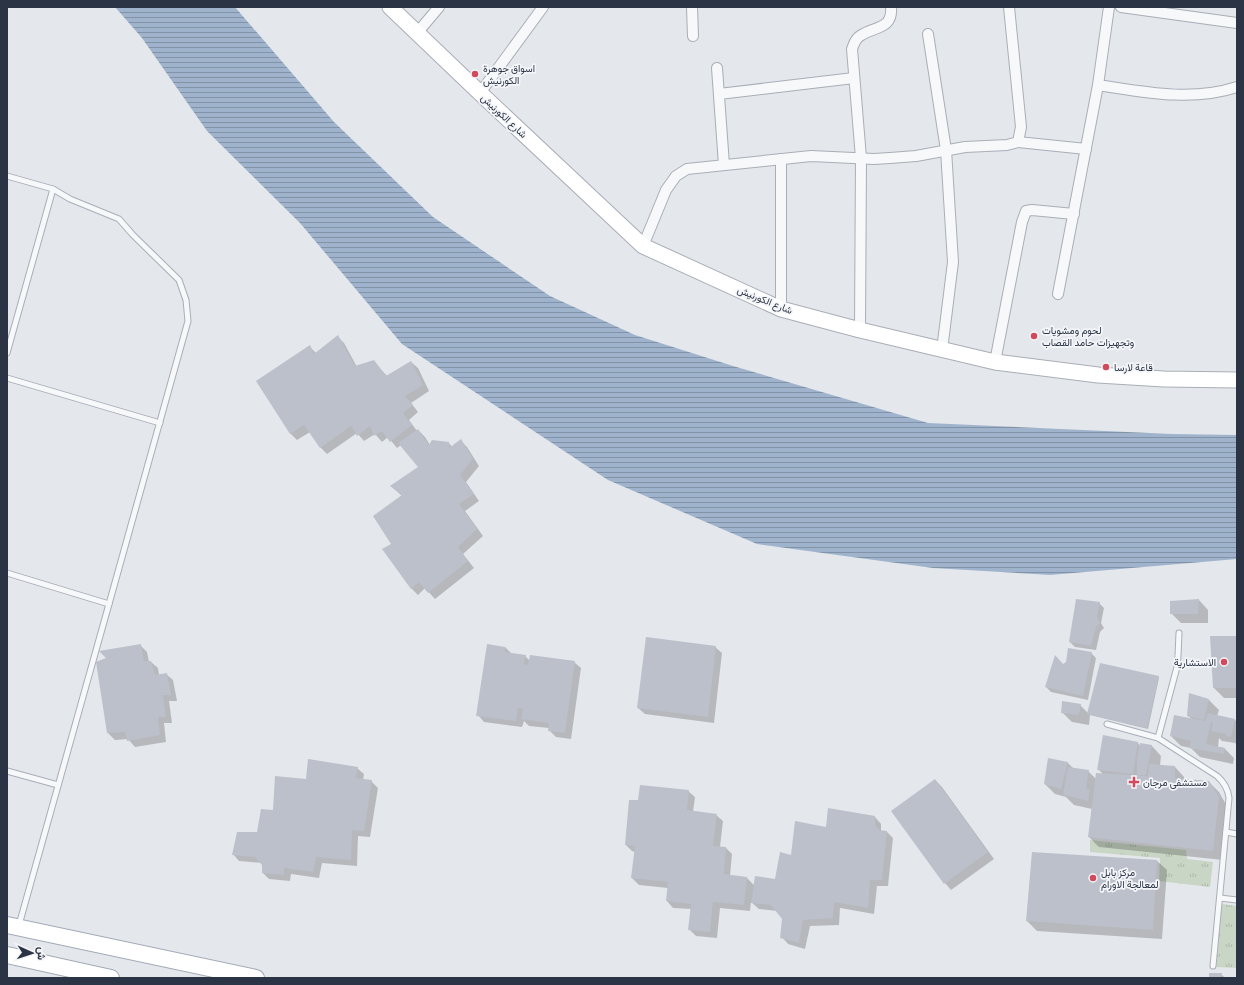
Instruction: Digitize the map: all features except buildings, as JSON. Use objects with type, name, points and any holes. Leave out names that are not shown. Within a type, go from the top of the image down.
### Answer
[{"type":"main road","points":[[12,927],[256,978]]},
{"type":"main road","points":[[7,955],[111,978]]},
{"type":"street","name":"شارع الكورنيش","points":[[390,7],[644,246],[781,309],[860,330],[994,362],[1098,375],[1164,379],[1237,380]]},
{"type":"street","points":[[417,33],[438,7]]},
{"type":"street","points":[[480,93],[543,7]]},
{"type":"street","points":[[692,7],[693,36]]},
{"type":"street","points":[[860,330],[861,158],[852,49],[855,40],[860,36],[886,24],[890,19],[891,7]]},
{"type":"street","points":[[1009,7],[1021,127],[1018,142]]},
{"type":"street","points":[[1058,294],[1098,85],[1109,7]]},
{"type":"street","points":[[1121,7],[1237,23]]},
{"type":"street","points":[[928,34],[946,150],[953,262],[942,350]]},
{"type":"street","points":[[717,68],[724,165]]},
{"type":"street","points":[[719,94],[854,78]]},
{"type":"street","points":[[1098,85],[1181,96],[1203,95],[1226,91],[1237,87]]},
{"type":"street","points":[[644,246],[666,190],[676,176],[687,169],[812,156],[874,159],[903,157],[946,150],[1007,145],[1018,142],[1086,149]]},
{"type":"street","points":[[780,159],[781,309]]},
{"type":"street","points":[[994,362],[1022,222],[1026,211],[1032,210],[1074,214]]},
{"type":"lane","points":[[7,176],[53,189],[70,200],[120,219],[133,235],[179,280],[186,300],[188,321],[58,785],[12,927]]},
{"type":"lane","points":[[7,353],[53,189]]},
{"type":"lane","points":[[7,378],[160,422]]},
{"type":"lane","points":[[7,573],[109,604]]},
{"type":"lane","points":[[1158,738],[1177,667],[1179,633]]},
{"type":"lane","points":[[1107,724],[1158,738],[1217,776],[1224,784],[1228,793],[1229,798],[1213,966]]},
{"type":"lane","points":[[7,771],[58,785]]},
{"type":"lane","points":[[1226,832],[1237,834]]},
{"type":"lane","points":[[1220,898],[1237,900]]},
{"type":"green space","points":[[1090,840],[1186,850],[1187,859],[1213,862],[1210,887],[1159,881],[1160,858],[1090,852]]},
{"type":"green space","points":[[1221,904],[1237,906],[1237,968],[1216,967]]},
{"type":"water","points":[[115,7],[235,7],[334,122],[433,217],[550,296],[635,335],[733,366],[928,423],[1172,434],[1237,435],[1237,559],[1050,575],[933,568],[757,544],[608,480],[402,344],[300,223],[207,131],[142,38]]},
{"type":"place","name":"اسواق جوهرة الكورنيش","points":[[475,74]]},
{"type":"place","name":"لحوم ومشويات وتجهيزات حامد القصاب","points":[[1034,336]]},
{"type":"place","name":"قاعة لارسا","points":[[1106,367]]},
{"type":"place","name":"الاستشارية","points":[[1224,662]]},
{"type":"place","name":"مستشفى مرجان","points":[[1134,782]]},
{"type":"place","name":"مركز بابل لمعالجة الاورام","points":[[1093,878]]}]
